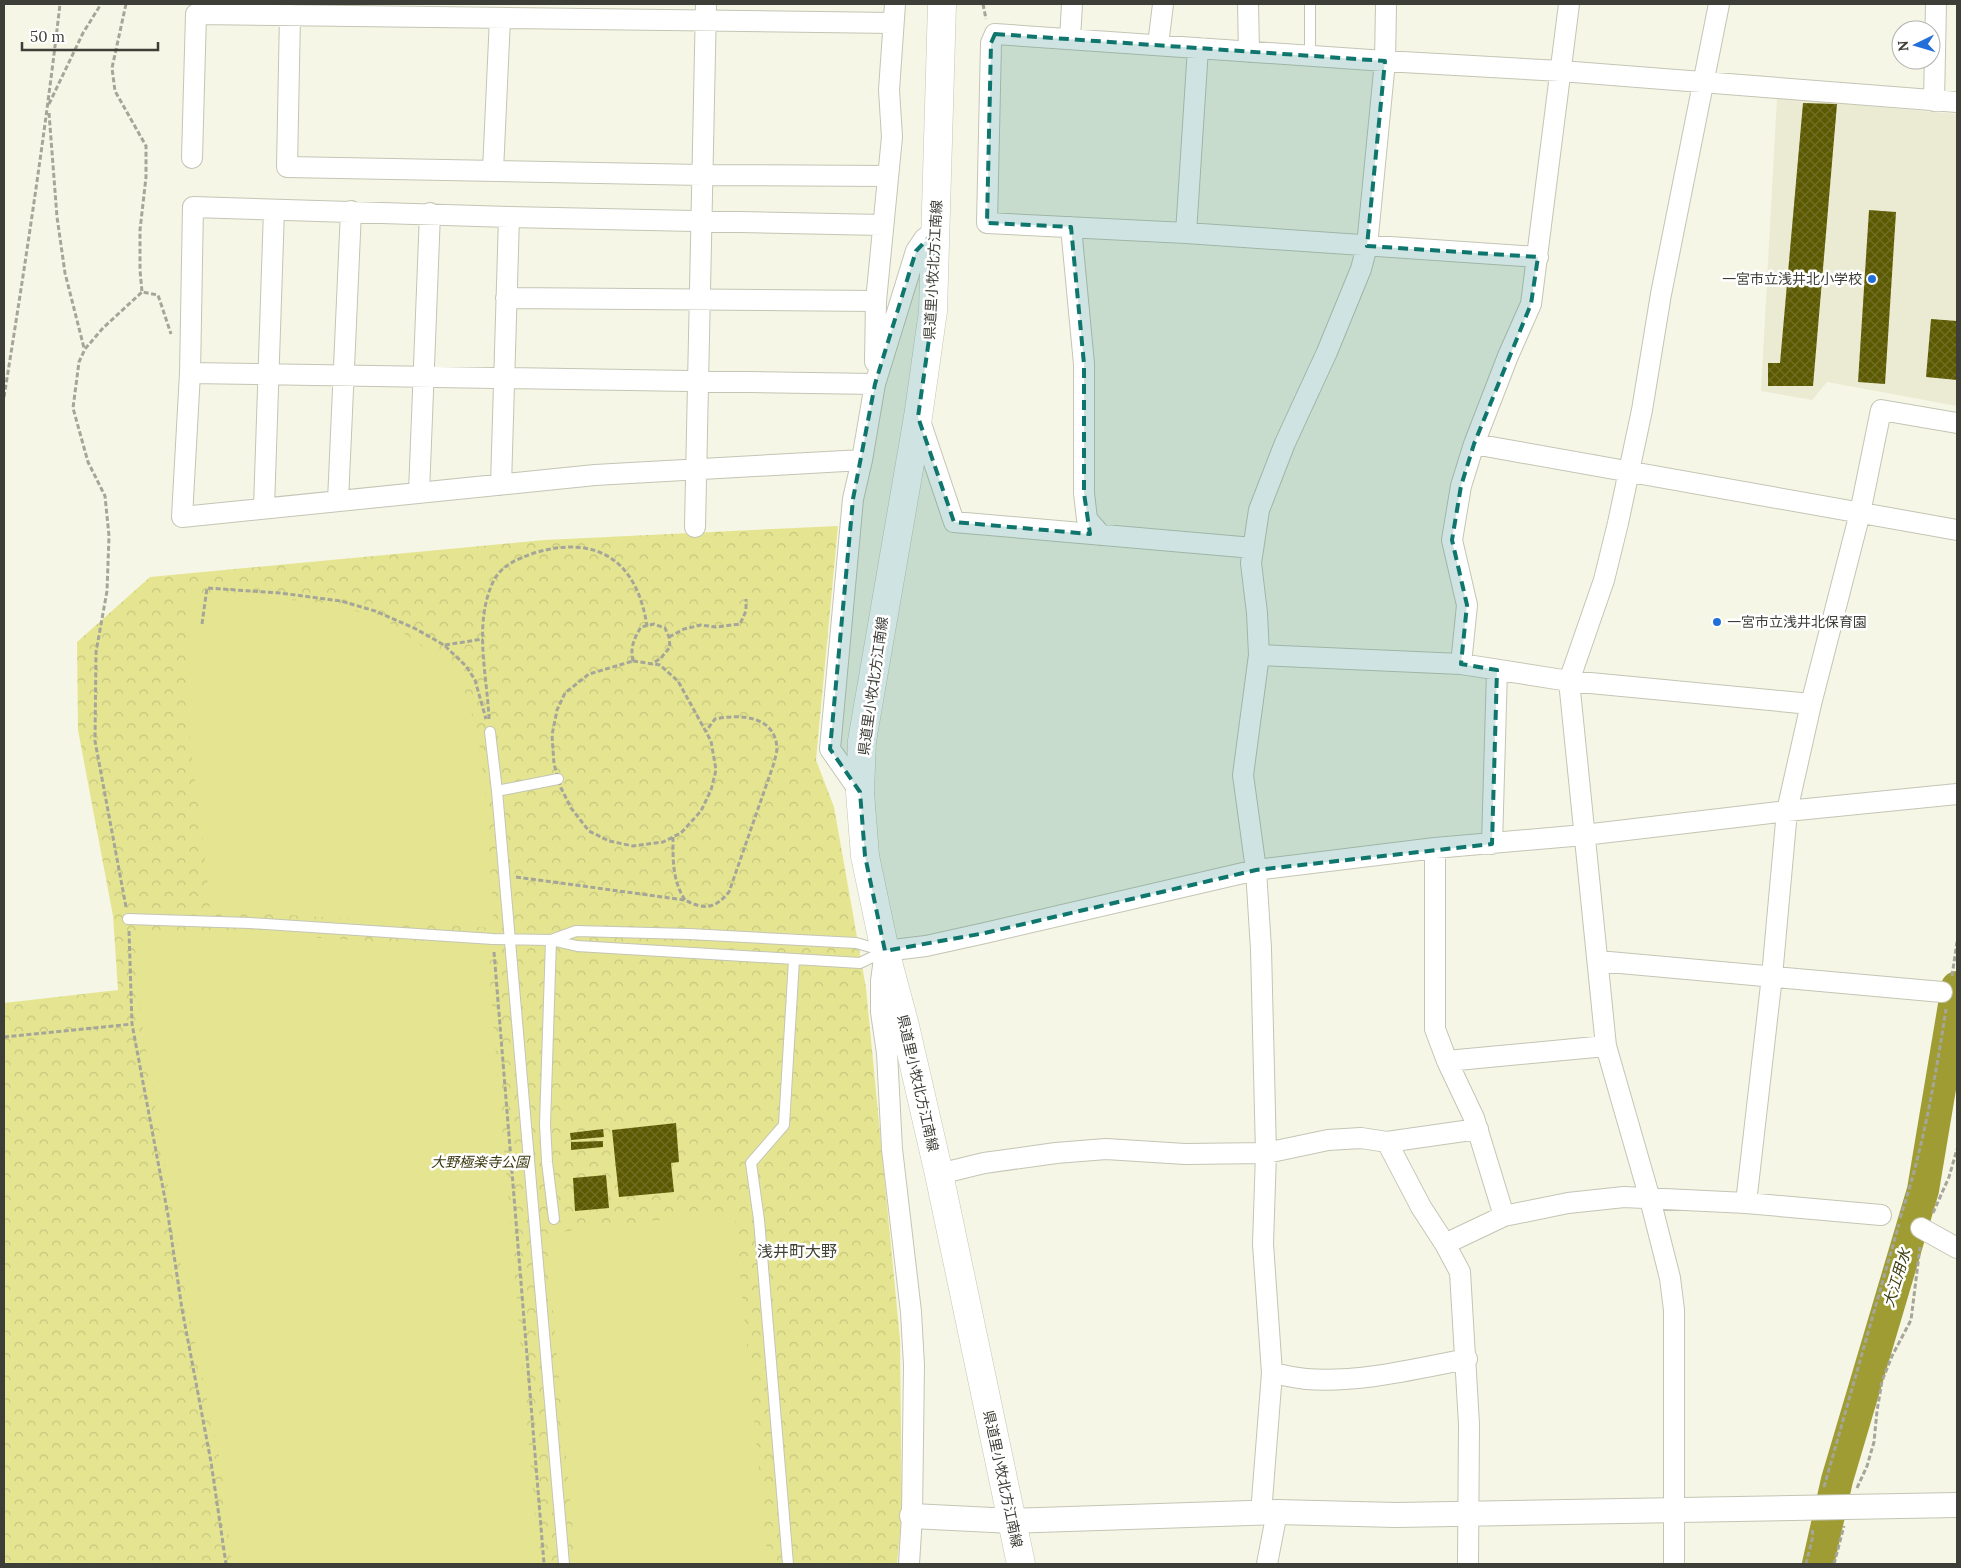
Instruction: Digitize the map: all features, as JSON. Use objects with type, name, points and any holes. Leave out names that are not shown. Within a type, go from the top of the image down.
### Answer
[{"type":"main road","name":"県道里小牧北方江南線","points":[[942,4],[937,229],[933,311],[918,417],[862,740],[860,792],[865,856],[885,951],[906,1026],[939,1174],[1021,1564]]},
{"type":"street","points":[[1070,39],[1072,4]]},
{"type":"street","points":[[1158,45],[1163,4]]},
{"type":"street","points":[[1248,4],[1248,52]]},
{"type":"street","points":[[1268,1564],[1272,1374],[1262,1244],[1266,1153],[1261,949],[1256,870],[1243,775],[1259,655],[1257,613],[1251,563],[1259,510],[1361,269],[1367,246],[1385,62],[1386,4]]},
{"type":"street","points":[[1461,664],[1467,606],[1452,540],[1461,486],[1474,444],[1508,356],[1531,304],[1569,4]]},
{"type":"street","points":[[1674,1564],[1672,1509],[1674,1310],[1670,1278],[1650,1199],[1606,1046],[1570,681],[1604,580],[1629,470],[1642,410],[1661,294],[1719,4]]},
{"type":"street","points":[[1934,101],[1936,4]]},
{"type":"street","points":[[192,158],[196,14],[290,15],[443,10],[500,18],[672,12],[894,13],[889,90],[892,138],[876,301],[875,384]]},
{"type":"street","points":[[695,527],[706,12]]},
{"type":"street","points":[[290,15],[287,167],[702,175],[887,176]]},
{"type":"street","points":[[492,171],[500,18]]},
{"type":"street","points":[[1538,257],[1186,233],[987,223],[991,43],[995,34],[1385,62],[1704,81],[1957,102]]},
{"type":"street","points":[[1186,233],[1198,48]]},
{"type":"street","points":[[862,460],[595,475],[182,517],[190,373],[193,207],[509,217],[882,225]]},
{"type":"street","points":[[264,508],[274,210]]},
{"type":"street","points":[[338,501],[351,211]]},
{"type":"street","points":[[419,493],[430,213]]},
{"type":"street","points":[[501,484],[509,217]]},
{"type":"street","points":[[1071,226],[1084,364],[1084,493],[1087,519],[1101,535]]},
{"type":"street","points":[[860,792],[830,749],[853,499],[862,460],[875,384],[916,252],[924,239],[937,229]]},
{"type":"street","points":[[506,298],[876,301]]},
{"type":"street","points":[[190,373],[875,384]]},
{"type":"street","points":[[1746,1203],[1772,976],[1788,811],[1811,704],[1860,513],[1881,410],[1957,422]]},
{"type":"street","points":[[918,417],[954,522],[1253,548]]},
{"type":"street","points":[[1474,444],[1629,470],[1957,530]]},
{"type":"street","points":[[1259,655],[1461,664],[1570,681],[1811,704]]},
{"type":"street","points":[[1492,844],[1497,670]]},
{"type":"street","points":[[909,1564],[912,1516],[914,1384],[911,1312],[892,1150],[887,1054],[881,1012],[881,981],[885,951],[926,946],[1256,870],[1435,848],[1584,835],[1788,811],[1957,794]]},
{"type":"street","points":[[1435,848],[1435,1028],[1447,1061],[1474,1118],[1504,1216]]},
{"type":"street","points":[[1598,961],[1947,993]]},
{"type":"street","points":[[1447,1061],[1606,1046]]},
{"type":"street","points":[[939,1174],[984,1163],[1056,1153],[1106,1149],[1185,1154],[1266,1153],[1328,1140],[1361,1138],[1387,1142],[1478,1129]]},
{"type":"street","points":[[1387,1142],[1421,1207],[1445,1244],[1460,1272],[1467,1359],[1469,1424],[1468,1564]]},
{"type":"street","points":[[1445,1244],[1504,1216],[1568,1203],[1624,1197],[1746,1203],[1881,1216]]},
{"type":"street","points":[[1923,1229],[1957,1248]]},
{"type":"street","points":[[1272,1374],[1305,1379],[1336,1380],[1375,1376],[1467,1359]]},
{"type":"street","points":[[912,1516],[1012,1521],[1269,1513],[1396,1514],[1957,1505]]},
{"type":"lane","points":[[1310,4],[1310,56]]},
{"type":"lane","points":[[490,732],[497,791],[508,940],[564,1564]]},
{"type":"lane","points":[[497,791],[558,779]]},
{"type":"lane","points":[[128,919],[250,922],[508,940],[551,940],[577,946],[860,964],[885,951]]},
{"type":"lane","points":[[551,940],[576,931],[689,934],[856,943],[885,951]]},
{"type":"lane","points":[[551,940],[545,1124],[547,1162],[554,1219]]},
{"type":"lane","points":[[788,1564],[759,1220],[751,1163],[784,1125],[794,960]]},
{"type":"path","points":[[4,397],[48,107],[60,4]]},
{"type":"path","points":[[85,349],[65,273],[57,217],[48,107],[83,33],[101,4]]},
{"type":"path","points":[[126,4],[112,68],[115,91],[146,146],[146,176],[140,230],[142,292]]},
{"type":"path","points":[[142,292],[158,295],[174,341]]},
{"type":"path","points":[[142,292],[103,328],[85,349],[79,362],[72,408],[88,462],[105,496],[109,536],[107,591],[96,652],[95,741],[128,919],[132,1024],[168,1215],[182,1309],[211,1462],[226,1564]]},
{"type":"path","points":[[490,732],[483,638],[484,613],[494,580],[503,568],[514,560],[559,548],[580,547],[607,555],[627,571],[645,609],[648,626]]},
{"type":"path","points":[[202,624],[207,588],[226,588],[341,601],[375,611],[416,629],[444,645],[466,666],[475,680],[490,732]]},
{"type":"path","points":[[669,637],[684,629],[702,625],[716,627],[740,624],[746,611],[746,600]]},
{"type":"path","points":[[633,661],[631,650],[634,638],[641,628],[654,624],[665,628],[669,637],[670,647],[662,658],[652,664]]},
{"type":"path","points":[[444,645],[483,638]]},
{"type":"path","points":[[633,661],[660,665],[678,681],[711,741],[716,770],[711,790],[701,811],[681,833],[663,842],[633,846],[609,841],[589,831],[571,808],[558,779],[554,764],[552,735],[557,710],[565,693],[590,674],[633,661]]},
{"type":"path","points":[[504,875],[685,900],[695,905],[709,907],[721,901],[729,892],[774,763],[776,748],[772,734],[763,723],[754,718],[726,717],[715,719],[706,731]]},
{"type":"path","points":[[673,837],[672,860],[676,882],[685,900]]},
{"type":"path","points":[[493,939],[544,1564]]},
{"type":"path","points":[[1806,1564],[1813,1536],[1811,1524],[1823,1492],[1919,1156],[1936,1074],[1947,993],[1957,942]]},
{"type":"path","points":[[4,1036],[132,1024]]},
{"type":"path","points":[[1834,1564],[1847,1507],[1868,1466],[1874,1442],[1876,1411],[1882,1381],[1910,1320],[1923,1229],[1949,1177],[1957,1148]]},
{"type":"highlighted area","points":[[995,34],[1385,61],[1367,246],[1538,257],[1531,304],[1474,444],[1461,486],[1452,540],[1467,605],[1461,664],[1497,670],[1492,844],[1256,870],[985,933],[885,951],[865,856],[860,792],[830,749],[853,499],[875,384],[916,251],[937,229],[933,311],[918,417],[954,522],[1090,534],[1084,493],[1084,364],[1071,227],[987,223],[991,43]]},
{"type":"shaded area","points":[[1777,98],[1957,114],[1957,406],[1827,382],[1812,400],[1761,391]]},
{"type":"green space","name":"大野極楽寺公園","points":[[838,526],[816,760],[834,807],[866,988],[900,1339],[902,1514],[897,1564],[4,1564],[4,1003],[118,990],[113,916],[78,730],[77,642],[150,577],[544,540]]},
{"type":"green space","points":[[188,595],[249,596],[333,604],[385,620],[434,655],[460,677],[478,733],[485,792],[494,928],[210,910],[190,743]]},
{"type":"green space","points":[[138,930],[254,934],[487,948],[539,1564],[232,1564],[221,1465],[188,1309],[140,1011]]},
{"type":"green space","points":[[734,1211],[768,1564],[576,1564],[546,1234]]},
{"type":"building","points":[[1803,103],[1837,104],[1813,386],[1768,386],[1768,363],[1780,363]]},
{"type":"building","points":[[1869,210],[1896,212],[1885,384],[1858,382]]},
{"type":"building","points":[[1931,319],[1957,321],[1957,380],[1926,377]]},
{"type":"building","points":[[676,1123],[679,1162],[671,1163],[674,1192],[619,1197],[612,1130]]},
{"type":"building","points":[[603,1129],[604,1137],[571,1140],[570,1133]]},
{"type":"building","points":[[603,1141],[603,1147],[571,1150],[571,1142]]},
{"type":"building","points":[[606,1175],[609,1208],[575,1211],[573,1178]]},
{"type":"waterway","name":"大江用水","points":[[1818,1564],[1837,1480],[1923,1190],[1957,987]]},
{"type":"place","name":"一宮市立浅井北小学校","points":[[1872,279]]},
{"type":"place","name":"一宮市立浅井北保育園","points":[[1717,622]]},
{"type":"district","name":"浅井町大野","points":[[797,1251]]}]
